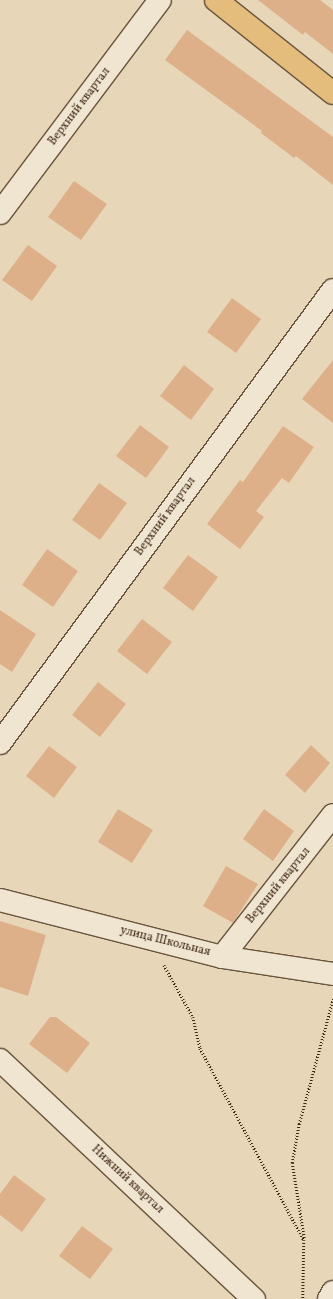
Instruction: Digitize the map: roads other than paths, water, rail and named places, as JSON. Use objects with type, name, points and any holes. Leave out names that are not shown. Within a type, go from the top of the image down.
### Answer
[{"type":"main road","points":[[216,0],[333,93]]},
{"type":"street","name":"Верхний квартал","points":[[0,213],[160,0]]},
{"type":"street","name":"Верхний квартал","points":[[0,743],[333,290]]},
{"type":"street","name":"Верхний квартал","points":[[222,957],[333,815]]},
{"type":"street","name":"улица Школьная","points":[[0,900],[222,957],[333,974]]},
{"type":"street","name":"Нижний квартал","points":[[0,1060],[254,1299]]},
{"type":"street","points":[[329,1299],[333,1292]]}]
